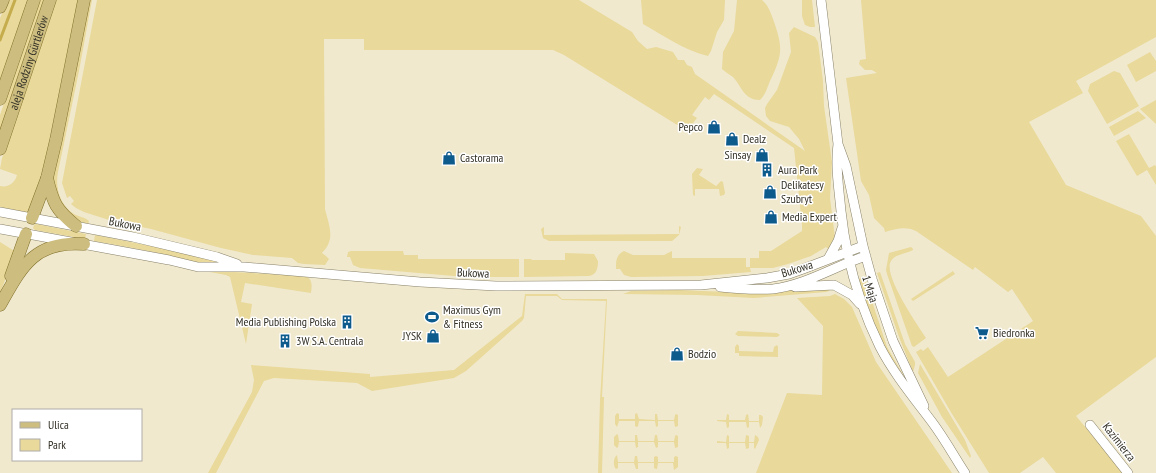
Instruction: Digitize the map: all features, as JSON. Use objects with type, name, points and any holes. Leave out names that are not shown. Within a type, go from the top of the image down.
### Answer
[{"type":"main road","points":[[0,7],[3,0]]},
{"type":"main road","name":"aleja Rodziny Gürtlerów","points":[[0,99],[34,0]]},
{"type":"main road","name":"aleja Rodziny Gürtlerów","points":[[0,149],[50,0]]},
{"type":"main road","points":[[32,218],[47,178],[84,0]]},
{"type":"main road","points":[[47,178],[53,202],[64,216],[76,226]]},
{"type":"main road","points":[[1,304],[26,234]]},
{"type":"main road","points":[[1,304],[20,271],[29,260],[36,255],[60,245],[75,243],[84,244]]},
{"type":"street","name":"1 Maja","points":[[821,0],[838,144],[836,167],[842,223],[849,261],[861,305],[880,348],[909,393],[933,423],[965,473]]},
{"type":"street","name":"1 Maja","points":[[838,144],[846,166],[863,246],[872,279],[893,341],[933,423]]},
{"type":"street","name":"Bukowa","points":[[0,212],[133,237],[217,257],[244,267]]},
{"type":"street","points":[[26,234],[32,218]]},
{"type":"street","points":[[828,259],[838,241],[842,223]]},
{"type":"street","name":"Bukowa","points":[[0,229],[198,267],[244,267],[420,282],[496,286],[701,285],[767,278],[789,274],[863,246]]},
{"type":"street","name":"Bukowa","points":[[701,285],[741,289],[774,288],[799,283],[832,270],[849,261],[866,256]]},
{"type":"street","points":[[774,288],[834,286],[852,295],[861,305]]},
{"type":"street","name":"Kazimierza","points":[[1090,425],[1128,473]]},
{"type":"street","name":"1 Maja","points":[[948,446],[971,473]]},
{"type":"green space","points":[[8,0],[28,0],[0,82],[0,18]]},
{"type":"green space","points":[[39,0],[44,0],[0,131],[0,115]]},
{"type":"green space","points":[[55,0],[78,0],[45,163],[28,213],[0,207],[0,186],[11,184],[17,175],[0,169],[2,158]]},
{"type":"green space","points":[[87,0],[92,0],[58,172],[57,184],[60,196],[65,206],[74,214],[89,221],[88,224],[80,222],[58,204],[52,176]]},
{"type":"green space","points":[[97,0],[579,0],[632,32],[638,41],[647,49],[656,47],[673,52],[678,60],[684,60],[687,65],[692,67],[695,74],[805,151],[799,139],[789,127],[770,121],[766,116],[765,108],[777,90],[791,52],[789,33],[794,27],[815,37],[818,42],[823,81],[824,106],[832,162],[830,198],[835,238],[829,250],[826,247],[811,256],[773,268],[750,268],[751,272],[703,276],[631,277],[624,275],[620,269],[616,269],[616,261],[618,256],[624,251],[633,255],[664,255],[672,251],[672,258],[746,258],[746,267],[750,267],[750,258],[759,258],[759,251],[771,251],[802,231],[794,148],[714,94],[709,100],[705,97],[692,115],[697,118],[687,131],[564,55],[553,50],[364,50],[364,39],[324,39],[325,209],[330,227],[329,243],[322,253],[329,259],[325,265],[304,264],[298,263],[292,258],[253,255],[221,248],[151,229],[109,220],[84,212],[71,204],[74,201],[70,196],[67,198],[62,183]]},
{"type":"green space","points":[[641,0],[725,0],[724,20],[717,32],[708,56],[682,46],[643,24]]},
{"type":"green space","points":[[737,0],[762,0],[770,11],[779,37],[780,50],[777,64],[765,93],[760,100],[750,98],[733,77],[722,69],[723,52],[734,31]]},
{"type":"green space","points":[[802,0],[812,0],[815,27],[805,25],[802,16]]},
{"type":"green space","points":[[861,0],[1156,0],[1156,37],[1076,81],[1083,93],[1029,122],[1066,185],[1141,216],[1156,236],[1156,357],[1076,416],[1124,473],[1056,473],[1043,457],[1020,473],[989,473],[952,414],[916,352],[921,349],[923,351],[928,347],[948,377],[1033,321],[1012,289],[1008,292],[975,267],[973,270],[916,231],[904,228],[885,232],[884,228],[874,218],[869,195],[861,181],[846,78],[877,73],[872,70],[865,70],[859,64],[860,60],[866,59]]},
{"type":"green space","points":[[1150,52],[1156,61],[1156,71],[1136,82],[1127,65]]},
{"type":"green space","points":[[1114,71],[1120,73],[1139,106],[1107,124],[1088,91],[1090,84]]},
{"type":"green space","points":[[1156,100],[1156,124],[1140,109]]},
{"type":"green space","points":[[1138,111],[1146,118],[1114,136],[1109,127]]},
{"type":"green space","points":[[1129,134],[1149,168],[1155,165],[1156,185],[1147,170],[1137,176],[1116,141]]},
{"type":"green space","points":[[697,168],[703,169],[699,175],[716,186],[721,181],[723,182],[724,195],[720,196],[719,189],[695,189],[695,196],[693,195],[692,174]]},
{"type":"green space","points":[[36,224],[86,234],[85,239],[35,230],[33,228]]},
{"type":"green space","points":[[679,226],[681,227],[679,235],[672,241],[549,241],[543,238],[541,229],[544,227],[544,235],[679,234]]},
{"type":"green space","points":[[95,235],[176,251],[216,261],[217,263],[202,264],[153,252],[94,241]]},
{"type":"green space","points":[[0,242],[16,252],[0,293]]},
{"type":"green space","points":[[911,247],[913,250],[898,255],[891,261],[890,268],[896,288],[902,300],[926,338],[914,347],[912,346],[886,270],[889,253]]},
{"type":"green space","points":[[403,251],[404,255],[418,255],[418,259],[519,259],[519,277],[454,276],[360,268],[353,265],[350,257],[347,257],[348,252]]},
{"type":"green space","points":[[565,253],[594,254],[598,261],[594,274],[589,276],[524,277],[524,259],[565,260]]},
{"type":"green space","points":[[199,270],[304,276],[310,280],[312,285],[311,293],[245,283],[241,302],[252,304],[246,344],[230,277]]},
{"type":"green space","points":[[953,271],[955,274],[913,301],[911,299]]},
{"type":"green space","points":[[880,272],[905,344],[915,362],[913,372],[877,273]]},
{"type":"green space","points":[[864,277],[887,347],[904,376],[884,346],[871,316],[858,279]]},
{"type":"green space","points":[[830,288],[829,291],[826,292],[754,298],[697,295],[623,294],[631,291],[679,290],[752,293]]},
{"type":"green space","points":[[525,294],[557,294],[562,299],[607,299],[602,397],[604,397],[602,473],[598,473],[600,400],[606,301],[562,300],[557,296],[526,296],[524,318],[522,321],[466,371],[454,378],[372,391],[357,383],[274,378],[264,381],[216,473],[208,473],[252,392],[254,380],[251,365],[370,374],[370,377],[454,370],[522,316]]},
{"type":"green space","points":[[835,294],[844,299],[852,307],[876,362],[952,473],[756,473],[787,393],[822,395],[823,326],[797,298],[830,296]]},
{"type":"green space","points":[[738,331],[777,333],[780,335],[777,337],[738,336],[735,334]]},
{"type":"green space","points":[[737,344],[739,346],[739,351],[773,352],[774,347],[777,345],[778,357],[739,356],[739,353],[735,353],[735,347]]},
{"type":"green space","points":[[920,364],[965,440],[971,456],[970,458],[942,417],[918,373]]},
{"type":"green space","points":[[617,413],[619,414],[619,419],[635,419],[635,414],[637,413],[639,419],[655,420],[655,414],[657,414],[658,420],[674,420],[676,414],[678,415],[678,426],[675,427],[674,421],[658,421],[658,426],[656,427],[655,421],[639,421],[637,427],[635,426],[635,421],[619,421],[617,427],[615,424],[615,416]]},
{"type":"green space","points":[[727,414],[729,415],[729,420],[745,420],[746,415],[748,414],[749,421],[759,421],[759,415],[761,415],[763,417],[762,425],[760,428],[759,422],[749,422],[749,427],[747,428],[746,422],[729,422],[729,427],[727,428],[726,422],[717,420],[726,420]]},
{"type":"green space","points":[[617,434],[619,441],[635,441],[635,435],[637,435],[638,441],[654,441],[655,435],[657,435],[658,441],[674,441],[676,435],[678,436],[678,447],[675,448],[674,442],[658,442],[658,447],[656,448],[654,442],[638,442],[638,447],[636,448],[635,442],[619,442],[617,448],[614,445],[614,437]]},
{"type":"green space","points":[[727,435],[729,436],[729,442],[745,442],[746,435],[749,436],[749,442],[754,442],[755,435],[759,440],[755,449],[754,443],[749,443],[749,448],[746,449],[745,443],[729,443],[729,448],[727,449],[726,443],[717,443],[717,441],[726,442]]},
{"type":"green space","points":[[617,455],[618,462],[634,462],[635,456],[637,456],[638,462],[654,462],[654,457],[656,456],[658,457],[658,462],[674,462],[674,457],[676,456],[678,457],[678,467],[674,470],[673,463],[658,463],[656,469],[654,468],[654,463],[638,463],[638,469],[636,469],[634,463],[618,463],[618,468],[616,469],[614,462]]},
{"type":"waterway","points":[[0,40],[15,0]]},
{"type":"place","name":"Pepco","points":[[714,127]]},
{"type":"place","name":"Dealz","points":[[732,139]]},
{"type":"place","name":"Sinsay","points":[[762,155]]},
{"type":"place","name":"Castorama","points":[[449,158]]},
{"type":"place","name":"Aura Park","points":[[767,170]]},
{"type":"place","name":"Delikatesy Szubryt","points":[[770,192]]},
{"type":"place","name":"Media Expert","points":[[771,217]]},
{"type":"place","name":"Maximus Gym & Fitness","points":[[432,317]]},
{"type":"place","name":"Media Publishing Polska","points":[[347,322]]},
{"type":"place","name":"Biedronka","points":[[982,333]]},
{"type":"place","name":"JYSK","points":[[433,336]]},
{"type":"place","name":"3W S.A. Centrala","points":[[285,341]]},
{"type":"place","name":"Bodzio","points":[[677,354]]}]
